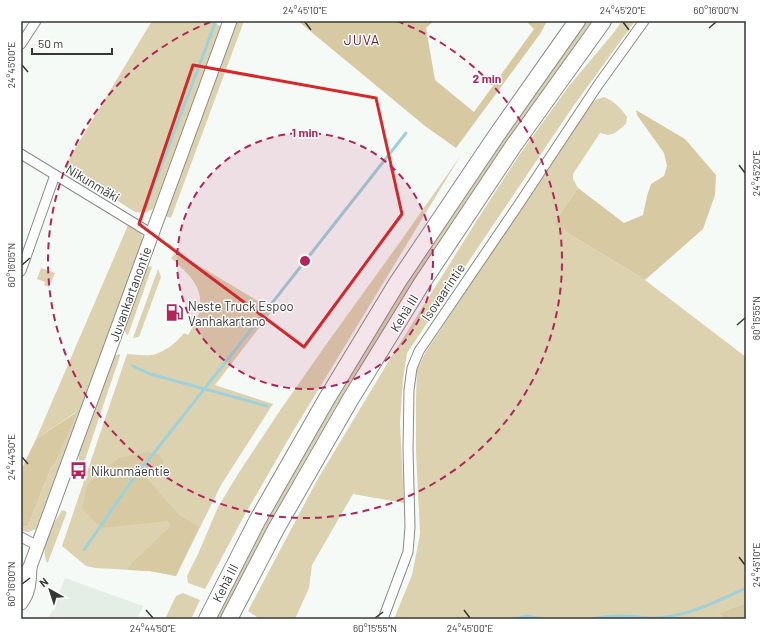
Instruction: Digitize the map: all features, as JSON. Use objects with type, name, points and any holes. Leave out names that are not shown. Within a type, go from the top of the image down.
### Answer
[{"type":"highway","name":"Kehä III","points":[[207,619],[261,514],[326,400],[397,283],[496,136],[577,21]]},
{"type":"highway","name":"Kehä III","points":[[229,619],[276,529],[342,413],[422,283],[514,145],[602,21]]},
{"type":"main road","name":"Juvankartanontie","points":[[21,580],[30,567],[38,546],[230,21]]},
{"type":"main road","name":"Juvankartanontie","points":[[21,603],[25,598],[29,586],[30,567]]},
{"type":"street","points":[[22,41],[36,21]]},
{"type":"street","name":"Isovaarintie","points":[[384,619],[408,552],[410,527],[408,449],[409,390],[412,368],[419,351],[598,85],[644,21]]},
{"type":"street","name":"Nikunmäki","points":[[21,154],[152,234]]},
{"type":"street","points":[[21,271],[55,175]]},
{"type":"street","points":[[21,537],[38,546]]},
{"type":"highlighted area","points":[[193,65],[376,98],[402,214],[304,347],[139,224]]},
{"type":"shaded area","points":[[152,21],[213,21],[221,27],[153,209],[144,212],[135,212],[64,167]]},
{"type":"shaded area","points":[[236,21],[244,21],[171,218],[165,216]]},
{"type":"shaded area","points":[[298,21],[434,21],[426,28],[435,80],[474,112],[534,29],[526,21],[547,21],[540,34],[456,148],[425,126]]},
{"type":"shaded area","points":[[585,21],[592,21],[481,180],[337,404],[248,563],[220,619],[215,619],[290,479],[381,323],[429,247]]},
{"type":"shaded area","points":[[622,21],[635,21],[572,108],[407,353],[403,379],[400,423],[404,503],[353,494],[312,565],[309,588],[295,619],[260,619],[248,611],[316,482],[390,359],[520,154],[569,86]]},
{"type":"shaded area","points":[[604,97],[614,103],[627,117],[626,124],[615,133],[608,135],[600,133],[573,174],[573,179],[578,188],[553,224],[645,280],[746,357],[746,603],[718,613],[725,619],[394,619],[412,575],[420,534],[416,451],[417,370],[425,353],[587,108],[595,100]]},
{"type":"shaded area","points":[[636,110],[685,139],[716,175],[715,195],[703,229],[645,280],[553,224],[578,188],[624,223],[643,215],[651,184],[664,176],[667,166],[664,153],[637,115]]},
{"type":"shaded area","points":[[461,155],[289,438],[244,516],[205,589],[188,583],[187,576],[218,507],[238,474],[281,409]]},
{"type":"shaded area","points":[[129,223],[138,229],[142,235],[143,238],[140,247],[36,529],[28,532],[22,531],[21,527],[28,526],[51,468],[55,464],[76,412],[36,439]]},
{"type":"shaded area","points":[[176,252],[273,310],[215,385],[273,404],[221,485],[176,576],[150,571],[95,568],[86,566],[62,546],[127,354],[156,354],[168,348],[184,333],[188,335],[194,325],[192,324],[199,313],[200,297],[198,290],[191,278],[171,258]]},
{"type":"shaded area","points":[[150,266],[152,267],[127,335],[123,328],[145,269]]},
{"type":"shaded area","points":[[41,268],[55,273],[49,287],[44,285],[45,282],[37,279]]},
{"type":"shaded area","points":[[158,269],[161,277],[139,337],[133,338]]},
{"type":"shaded area","points":[[120,354],[83,466],[81,468],[78,467],[79,448],[113,358]]},
{"type":"shaded area","points":[[77,412],[55,464],[51,468],[28,526],[21,527],[21,470],[36,439]]},
{"type":"shaded area","points":[[148,452],[157,454],[163,459],[163,464],[146,478],[179,515],[199,527],[176,576],[150,571],[128,570],[129,566],[171,526],[168,521],[101,528],[82,508],[88,484],[119,458]]},
{"type":"shaded area","points":[[62,510],[67,512],[47,563],[45,556],[46,542],[51,529]]},
{"type":"shaded area","points":[[65,578],[143,606],[137,619],[47,619],[52,612]]},
{"type":"shaded area","points":[[183,593],[200,600],[191,619],[165,619],[176,596]]},
{"type":"shaded area","points":[[746,603],[746,619],[725,619],[718,613]]},
{"type":"waterway","points":[[146,206],[216,21]]},
{"type":"waterway","points":[[84,550],[131,482],[406,133]]},
{"type":"waterway","points":[[133,366],[150,374],[267,406]]},
{"type":"waterway","points":[[593,619],[618,616],[653,618],[669,617],[703,607],[746,588]]},
{"type":"waterway","points":[[515,619],[527,616],[542,619]]},
{"type":"place","name":"Neste Truck Espoo Vanhakartano","points":[[175,313]]},
{"type":"place","name":"Nikunmäentie","points":[[78,471]]},
{"type":"district","name":"JUVA","points":[[362,40]]}]
